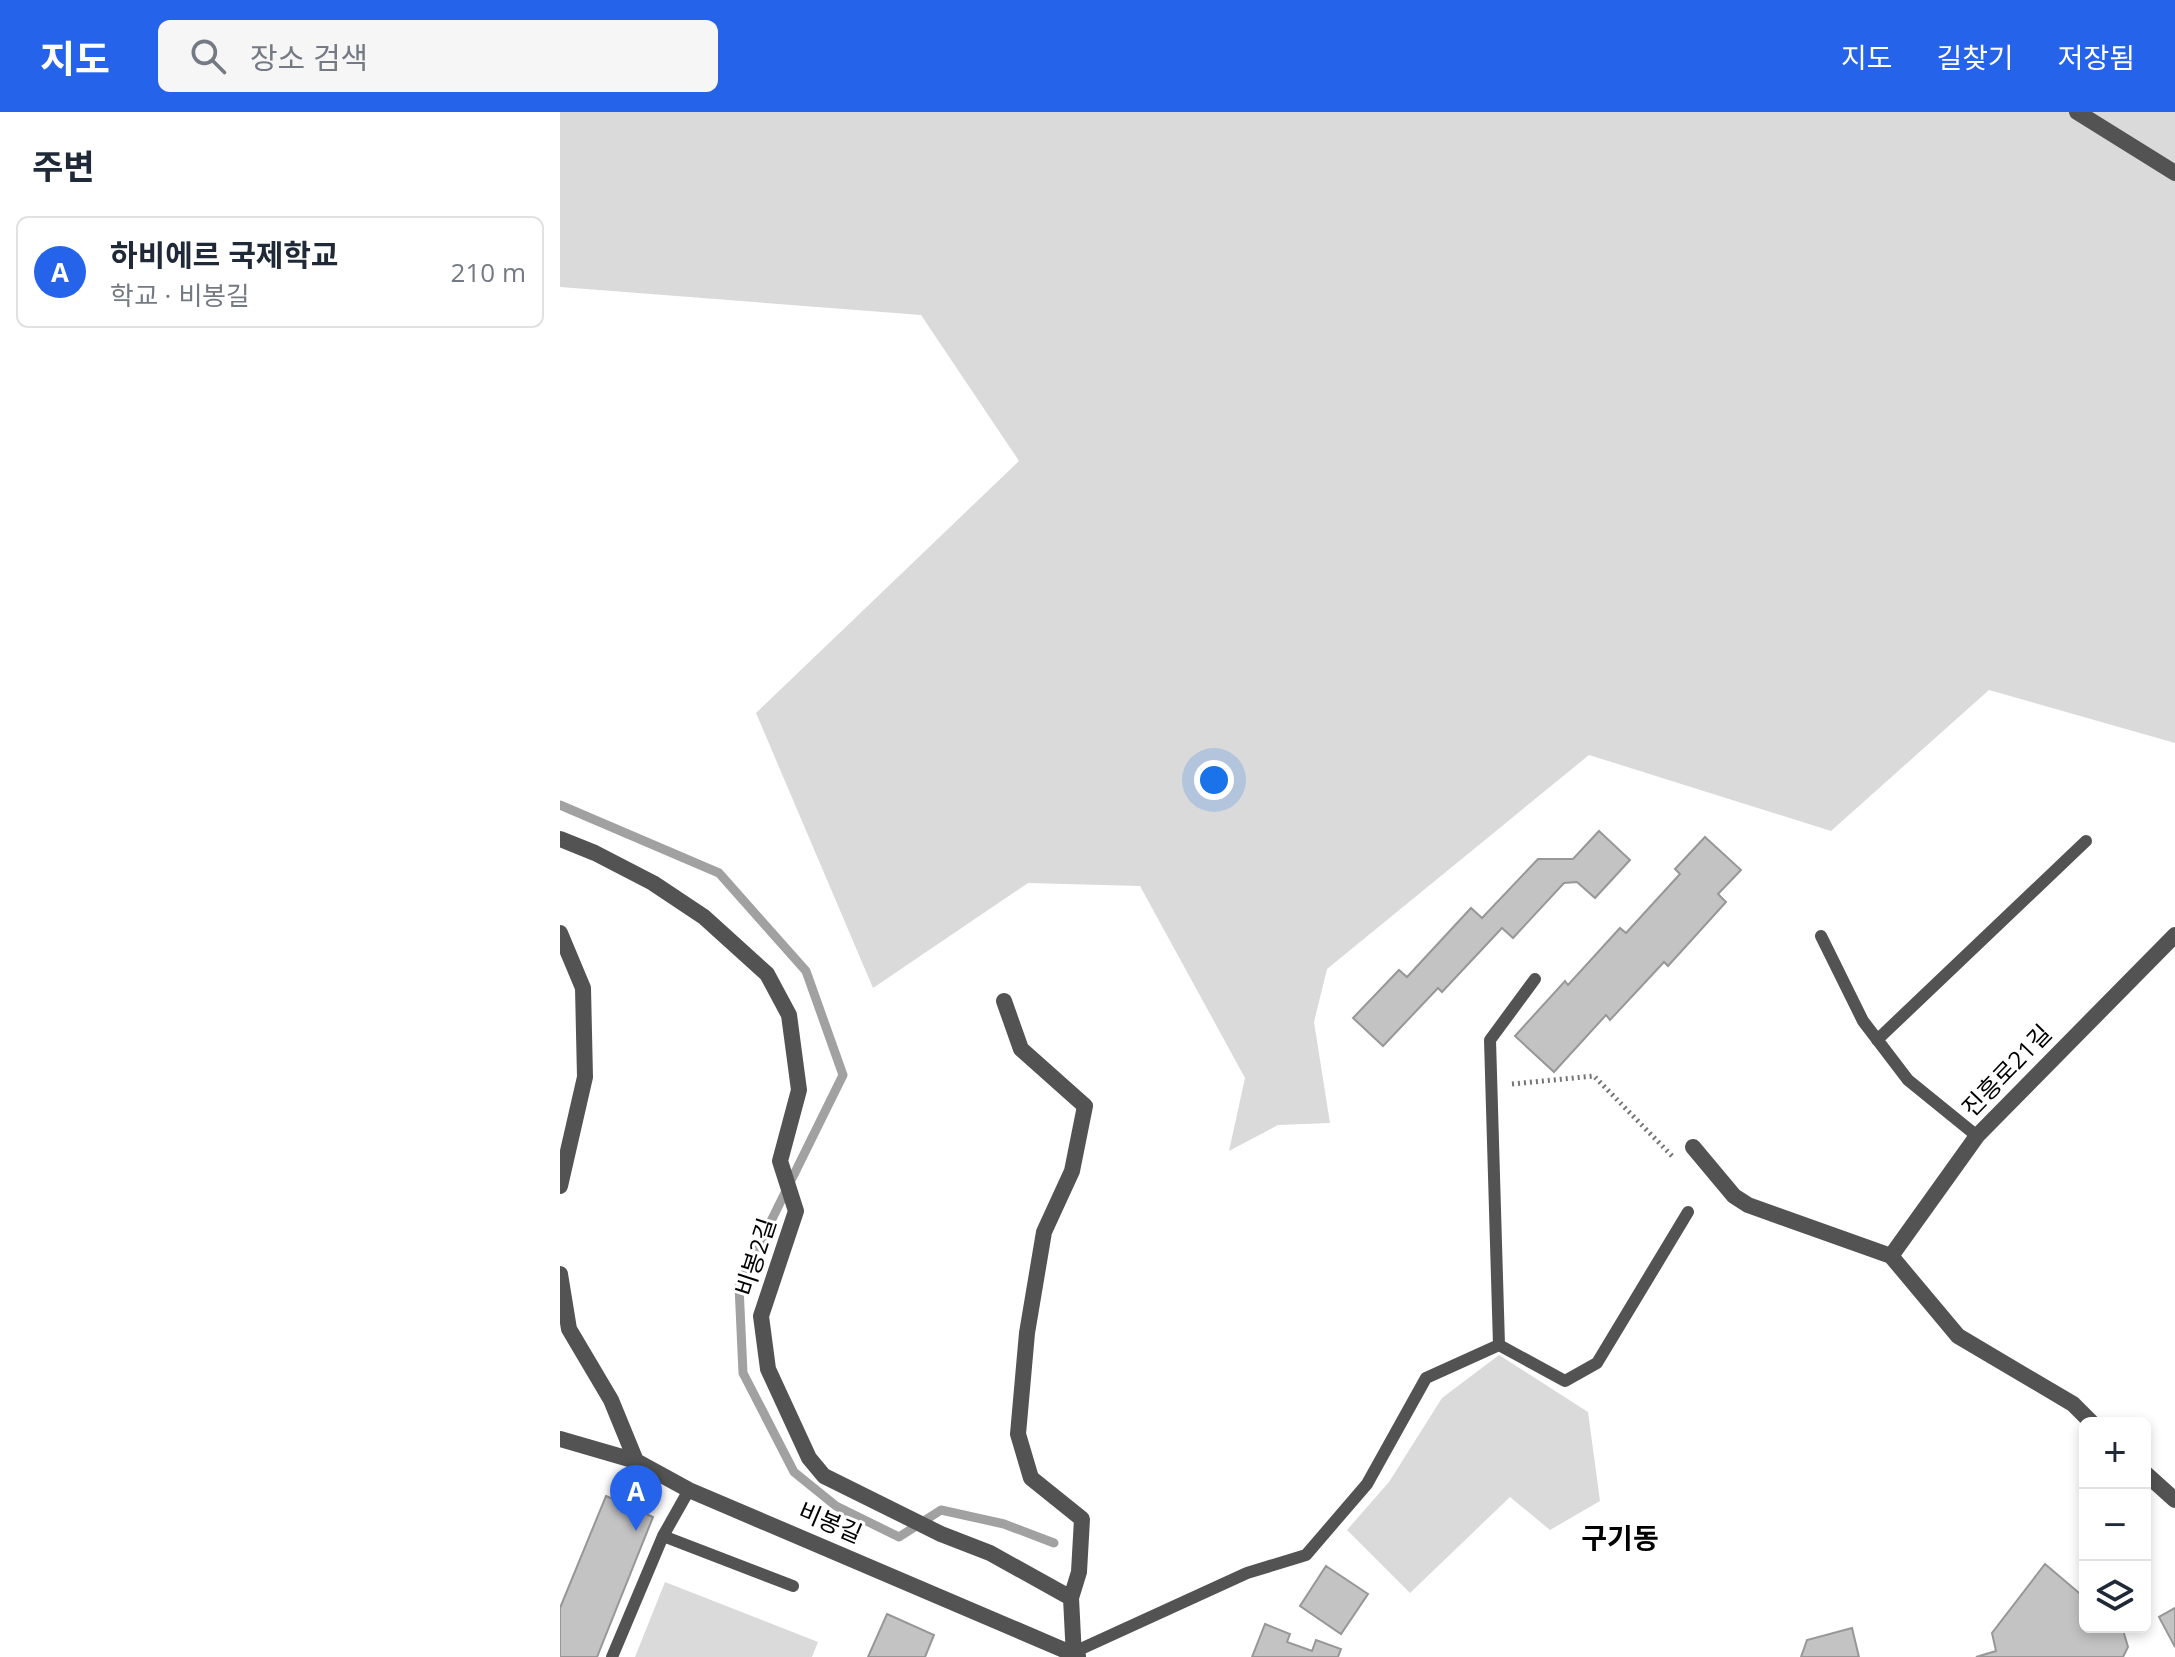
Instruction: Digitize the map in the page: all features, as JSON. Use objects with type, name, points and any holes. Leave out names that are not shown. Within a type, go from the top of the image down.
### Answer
[{"type":"street","points":[[2077,112],[2175,173]]},
{"type":"street","name":"비봉2길","points":[[560,839],[653,883],[704,917],[767,974],[789,1015],[799,1090],[780,1161],[796,1211],[761,1316],[768,1369],[809,1458],[824,1476],[941,1534],[990,1553],[1071,1598]]},
{"type":"street","points":[[560,933],[583,988],[585,1077],[560,1186]]},
{"type":"street","name":"진흥로21길","points":[[1891,1256],[1977,1136],[2175,935]]},
{"type":"street","points":[[1004,1001],[1021,1049],[1085,1106],[1072,1171],[1044,1232],[1027,1333],[1018,1434],[1031,1478],[1082,1519],[1079,1572],[1071,1598],[1075,1656]]},
{"type":"street","points":[[1693,1147],[1734,1196],[1748,1205],[1891,1256],[1958,1336],[2073,1404],[2086,1417]]},
{"type":"street","points":[[560,1274],[569,1329],[611,1400],[636,1461]]},
{"type":"street","name":"비봉길","points":[[560,1439],[636,1461],[689,1490],[1075,1656]]},
{"type":"street","points":[[2151,1478],[2175,1500]]},
{"type":"lane","points":[[1877,1040],[2086,841]]},
{"type":"lane","points":[[1821,936],[1863,1021],[1908,1080],[1977,1136]]},
{"type":"lane","points":[[1499,1345],[1490,1040],[1535,979]]},
{"type":"lane","points":[[1499,1345],[1565,1381],[1597,1363],[1688,1212]]},
{"type":"lane","points":[[1075,1656],[1247,1573],[1306,1555],[1367,1484],[1426,1378],[1499,1345]]},
{"type":"lane","points":[[612,1657],[663,1536],[689,1490]]},
{"type":"lane","points":[[663,1536],[793,1586]]},
{"type":"path","points":[[1491,1086],[1594,1076],[1683,1167]]},
{"type":"shaded area","points":[[560,112],[2175,112],[2175,743],[1989,690],[1831,831],[1589,755],[1327,969],[1314,1022],[1330,1123],[1278,1125],[1229,1151],[1245,1078],[1140,886],[1028,883],[873,988],[756,713],[1019,461],[921,315],[560,287]]},
{"type":"shaded area","points":[[1499,1355],[1588,1412],[1600,1501],[1550,1530],[1510,1497],[1410,1593],[1347,1530],[1389,1482],[1442,1398]]},
{"type":"shaded area","points":[[665,1582],[818,1642],[812,1657],[635,1657]]},
{"type":"building","points":[[1599,831],[1630,860],[1595,898],[1577,882],[1564,883],[1513,938],[1502,928],[1442,992],[1438,988],[1383,1046],[1353,1018],[1399,970],[1407,977],[1471,908],[1482,918],[1538,859],[1573,859]]},
{"type":"building","points":[[1705,837],[1741,870],[1718,894],[1726,902],[1668,966],[1664,962],[1610,1020],[1606,1015],[1554,1072],[1515,1036],[1565,981],[1568,985],[1620,928],[1626,933],[1680,874],[1675,869]]},
{"type":"building","points":[[606,1496],[653,1517],[597,1657],[560,1657],[560,1608]]},
{"type":"building","points":[[2045,1564],[2079,1593],[2079,1633],[2124,1633],[2128,1647],[2123,1657],[1976,1657],[1996,1651],[1992,1633]]},
{"type":"building","points":[[1326,1566],[1368,1594],[1341,1634],[1300,1606]]},
{"type":"building","points":[[2175,1608],[2175,1647],[2159,1617]]},
{"type":"building","points":[[887,1614],[934,1635],[925,1657],[868,1657]]},
{"type":"building","points":[[1265,1624],[1290,1634],[1287,1642],[1312,1651],[1316,1640],[1341,1649],[1338,1657],[1252,1657]]},
{"type":"building","points":[[1852,1628],[1859,1657],[1801,1657],[1807,1640]]},
{"type":"waterway","points":[[560,805],[719,873],[806,971],[843,1075],[739,1286],[743,1373],[794,1472],[836,1506],[899,1537],[941,1510],[1004,1524],[1054,1543]]},
{"type":"place","name":"하비에르 국제학교","points":[[636,1531]]},
{"type":"district","name":"구기동","points":[[1620,1538]]}]
